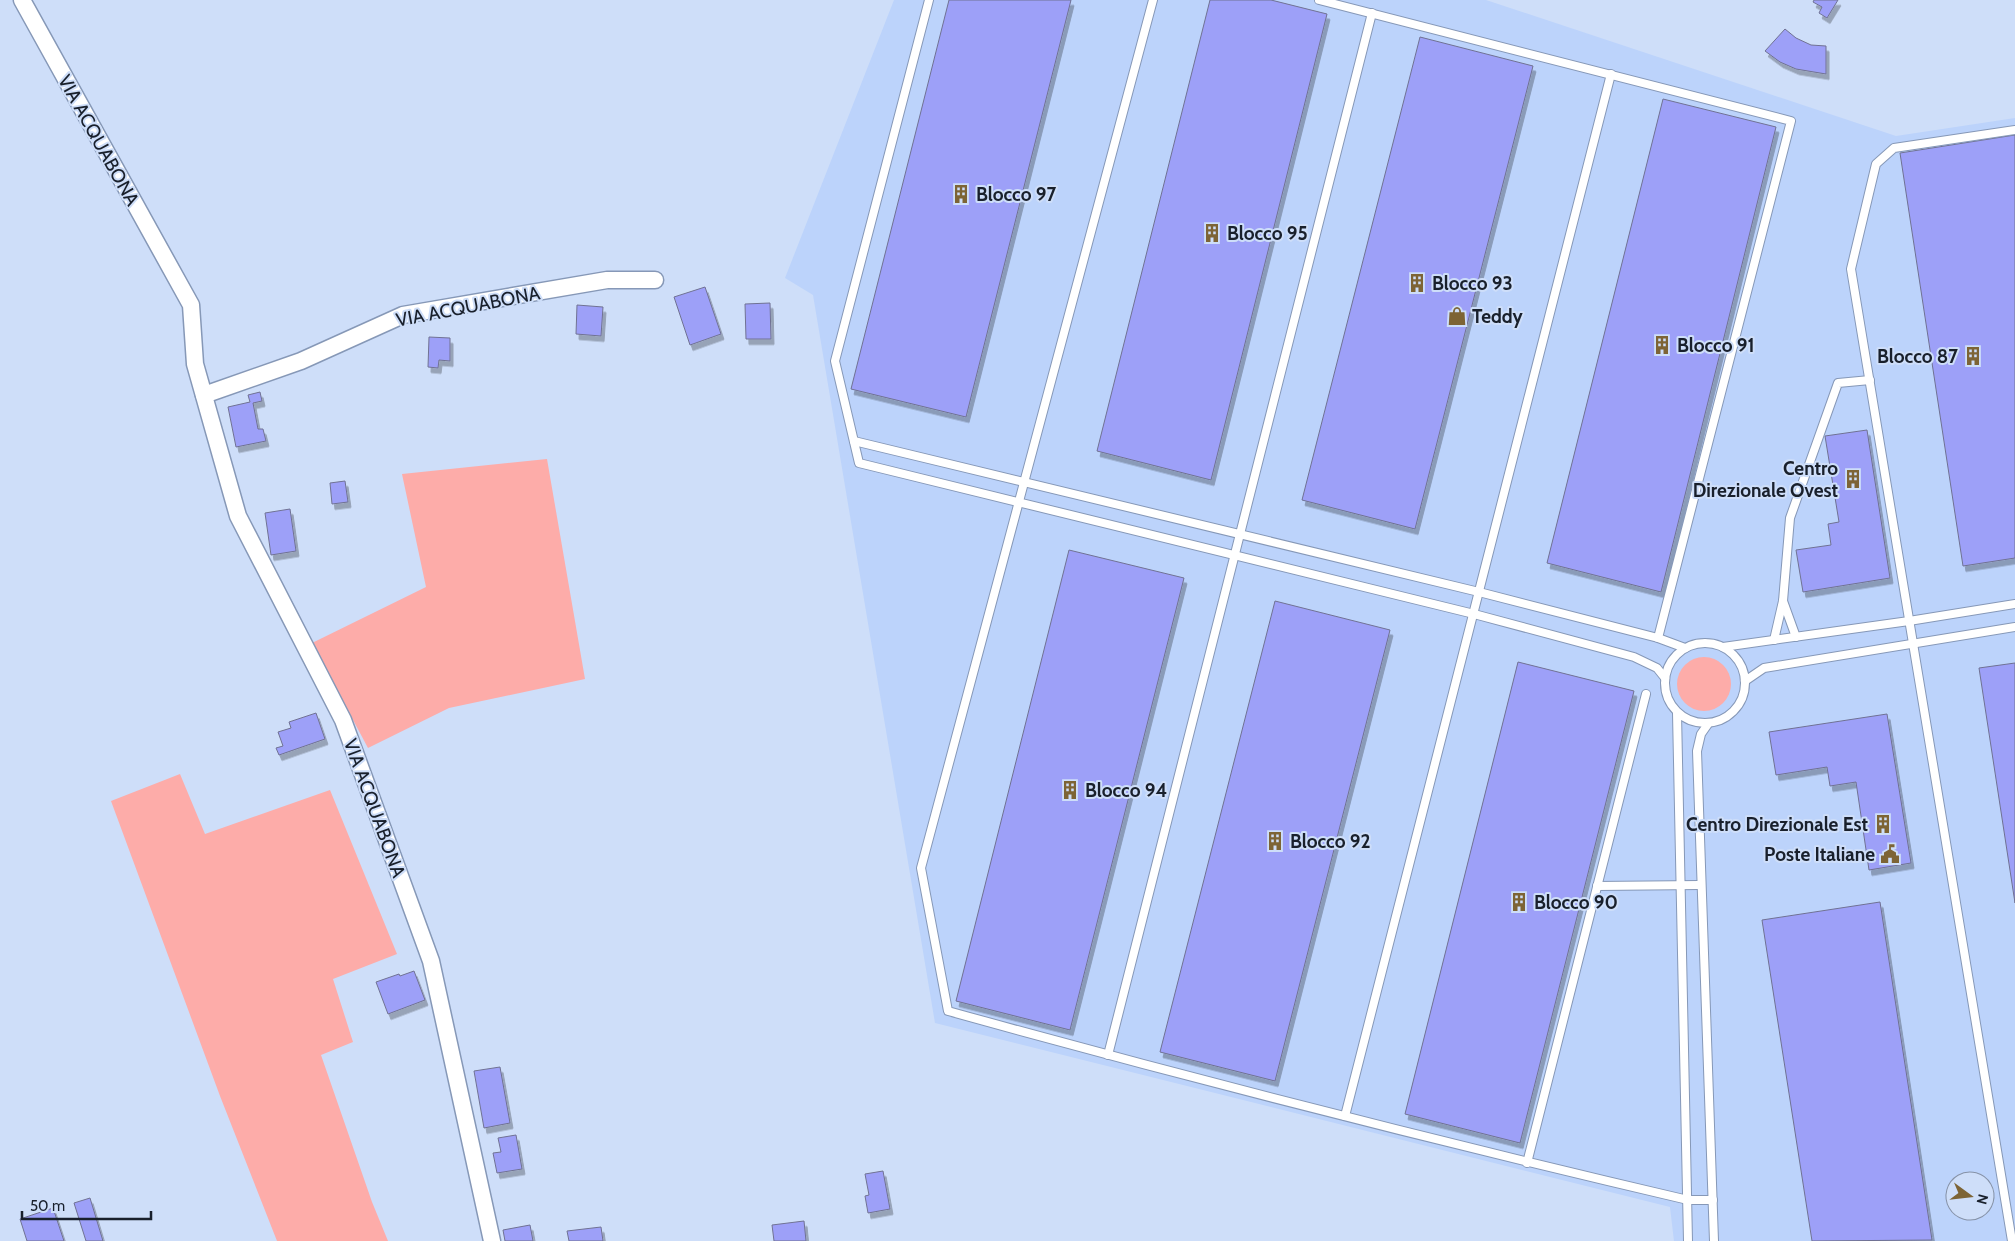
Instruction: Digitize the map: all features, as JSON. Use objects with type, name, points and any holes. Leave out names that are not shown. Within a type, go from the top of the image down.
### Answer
[{"type":"street","name":"VIA ACQUABONA","points":[[22,0],[191,305],[195,364],[238,516],[343,720],[431,961],[492,1241]]},
{"type":"street","name":"VIA ACQUABONA","points":[[204,395],[301,361],[403,315],[607,280],[655,280]]},
{"type":"lane","points":[[929,0],[835,361],[859,463],[1474,614],[1634,657],[1657,668],[1665,678]]},
{"type":"lane","points":[[1153,0],[921,868],[948,1011],[1108,1055],[1527,1163],[1688,1200],[1713,1200]]},
{"type":"lane","points":[[1319,0],[1791,121],[1658,638]]},
{"type":"lane","points":[[1108,1055],[1372,14]]},
{"type":"lane","points":[[1345,1116],[1611,74]]},
{"type":"lane","points":[[2012,1241],[1851,269],[1876,164],[1894,148],[2015,130]]},
{"type":"lane","points":[[1774,640],[1783,601],[1790,518],[1838,383],[1870,380]]},
{"type":"lane","points":[[854,440],[1479,592],[1658,638],[1685,648]]},
{"type":"lane","points":[[1783,601],[1796,637]]},
{"type":"lane","points":[[1723,647],[2015,604]]},
{"type":"lane","points":[[1745,680],[1764,668],[2015,626]]},
{"type":"lane","points":[[1697,643],[1710,643],[1723,647],[1734,655],[1742,667],[1745,680],[1744,694],[1738,707],[1728,717],[1708,724],[1688,720],[1677,713],[1670,703],[1665,691],[1665,678],[1668,666],[1675,656],[1685,648],[1697,643]]},
{"type":"lane","points":[[1527,1163],[1646,694]]},
{"type":"lane","points":[[1677,713],[1688,1241]]},
{"type":"lane","points":[[1708,724],[1701,734],[1697,751],[1700,885],[1714,1241]]},
{"type":"lane","points":[[1597,886],[1700,885]]},
{"type":"shaded area","points":[[894,0],[1486,0],[1896,136],[2015,118],[2015,1241],[1674,1241],[1670,1207],[935,1023],[813,295],[785,278]]},
{"type":"shaded area","points":[[547,459],[585,679],[449,708],[368,748],[312,643],[426,587],[402,474]]},
{"type":"shaded area","points":[[1699,657],[1709,657],[1719,661],[1727,669],[1731,684],[1727,699],[1719,707],[1709,711],[1699,711],[1689,707],[1681,699],[1677,689],[1677,679],[1681,669],[1689,661]]},
{"type":"shaded area","points":[[180,774],[205,834],[330,790],[397,954],[333,979],[353,1042],[321,1055],[372,1202],[388,1241],[277,1241],[220,1096],[111,801]]},
{"type":"building","name":"Blocco 97","points":[[949,0],[1071,0],[966,417],[851,389]]},
{"type":"building","name":"Blocco 95","points":[[1210,0],[1271,0],[1327,14],[1211,480],[1097,451]]},
{"type":"building","points":[[1814,0],[1838,0],[1827,18],[1819,13],[1822,7],[1813,2]]},
{"type":"building","points":[[1785,29],[1796,38],[1811,45],[1826,46],[1826,74],[1796,69],[1780,62],[1765,51]]},
{"type":"building","name":"Blocco 93","points":[[1420,37],[1533,66],[1415,529],[1302,500]]},
{"type":"building","name":"Blocco 91","points":[[1663,99],[1776,127],[1661,592],[1547,563]]},
{"type":"building","name":"Blocco 87","points":[[2015,135],[2015,558],[1963,566],[1900,153]]},
{"type":"building","points":[[705,287],[721,334],[690,345],[674,297]]},
{"type":"building","points":[[770,303],[771,339],[746,339],[745,304]]},
{"type":"building","points":[[577,305],[603,307],[601,336],[576,334]]},
{"type":"building","points":[[429,337],[450,338],[450,361],[439,360],[438,368],[428,367]]},
{"type":"building","points":[[260,392],[262,401],[253,403],[258,429],[263,429],[266,441],[236,447],[228,407],[250,402],[248,395]]},
{"type":"building","name":"Centro Direzionale Ovest","points":[[1867,430],[1890,578],[1803,592],[1796,550],[1831,545],[1828,524],[1839,522],[1825,436]]},
{"type":"building","points":[[345,481],[348,502],[332,504],[330,483]]},
{"type":"building","points":[[290,509],[296,551],[271,555],[265,513]]},
{"type":"building","name":"Blocco 94","points":[[1069,550],[1184,578],[1070,1030],[956,1001]]},
{"type":"building","name":"Blocco 92","points":[[1275,601],[1390,630],[1275,1081],[1160,1052]]},
{"type":"building","name":"Blocco 90","points":[[1518,662],[1634,691],[1520,1143],[1405,1114]]},
{"type":"building","points":[[2015,663],[2015,903],[1979,668]]},
{"type":"building","points":[[316,713],[325,739],[279,755],[276,748],[283,746],[278,732],[291,728],[289,722]]},
{"type":"building","name":"Centro Direzionale Est","points":[[1887,714],[1911,863],[1869,870],[1856,782],[1830,786],[1827,767],[1776,775],[1769,732]]},
{"type":"building","points":[[1880,902],[1932,1240],[1812,1241],[1762,920]]},
{"type":"building","points":[[414,971],[425,1000],[388,1014],[376,982]]},
{"type":"building","points":[[500,1067],[510,1123],[484,1128],[474,1071]]},
{"type":"building","points":[[516,1135],[522,1169],[497,1173],[493,1153],[501,1152],[498,1138]]},
{"type":"building","points":[[883,1171],[890,1209],[868,1213],[865,1196],[869,1195],[865,1174]]},
{"type":"building","points":[[90,1198],[103,1241],[86,1241],[74,1203]]},
{"type":"building","points":[[53,1208],[64,1241],[27,1241],[20,1219]]},
{"type":"building","points":[[804,1221],[806,1241],[774,1241],[772,1225]]},
{"type":"building","points":[[530,1225],[533,1241],[505,1241],[503,1230]]},
{"type":"building","points":[[601,1227],[603,1241],[569,1241],[567,1231]]},
{"type":"place","name":"Blocco 97","points":[[961,194]]},
{"type":"place","name":"Blocco 95","points":[[1212,233]]},
{"type":"place","name":"Blocco 93","points":[[1417,283]]},
{"type":"place","name":"Teddy","points":[[1457,316]]},
{"type":"place","name":"Blocco 91","points":[[1662,345]]},
{"type":"place","name":"Blocco 87","points":[[1973,356]]},
{"type":"place","name":"Centro Direzionale Ovest","points":[[1853,479]]},
{"type":"place","name":"Blocco 94","points":[[1070,790]]},
{"type":"place","name":"Centro Direzionale Est","points":[[1883,824]]},
{"type":"place","name":"Blocco 92","points":[[1275,841]]},
{"type":"place","name":"Poste Italiane","points":[[1890,854]]},
{"type":"place","name":"Blocco 90","points":[[1519,902]]}]
